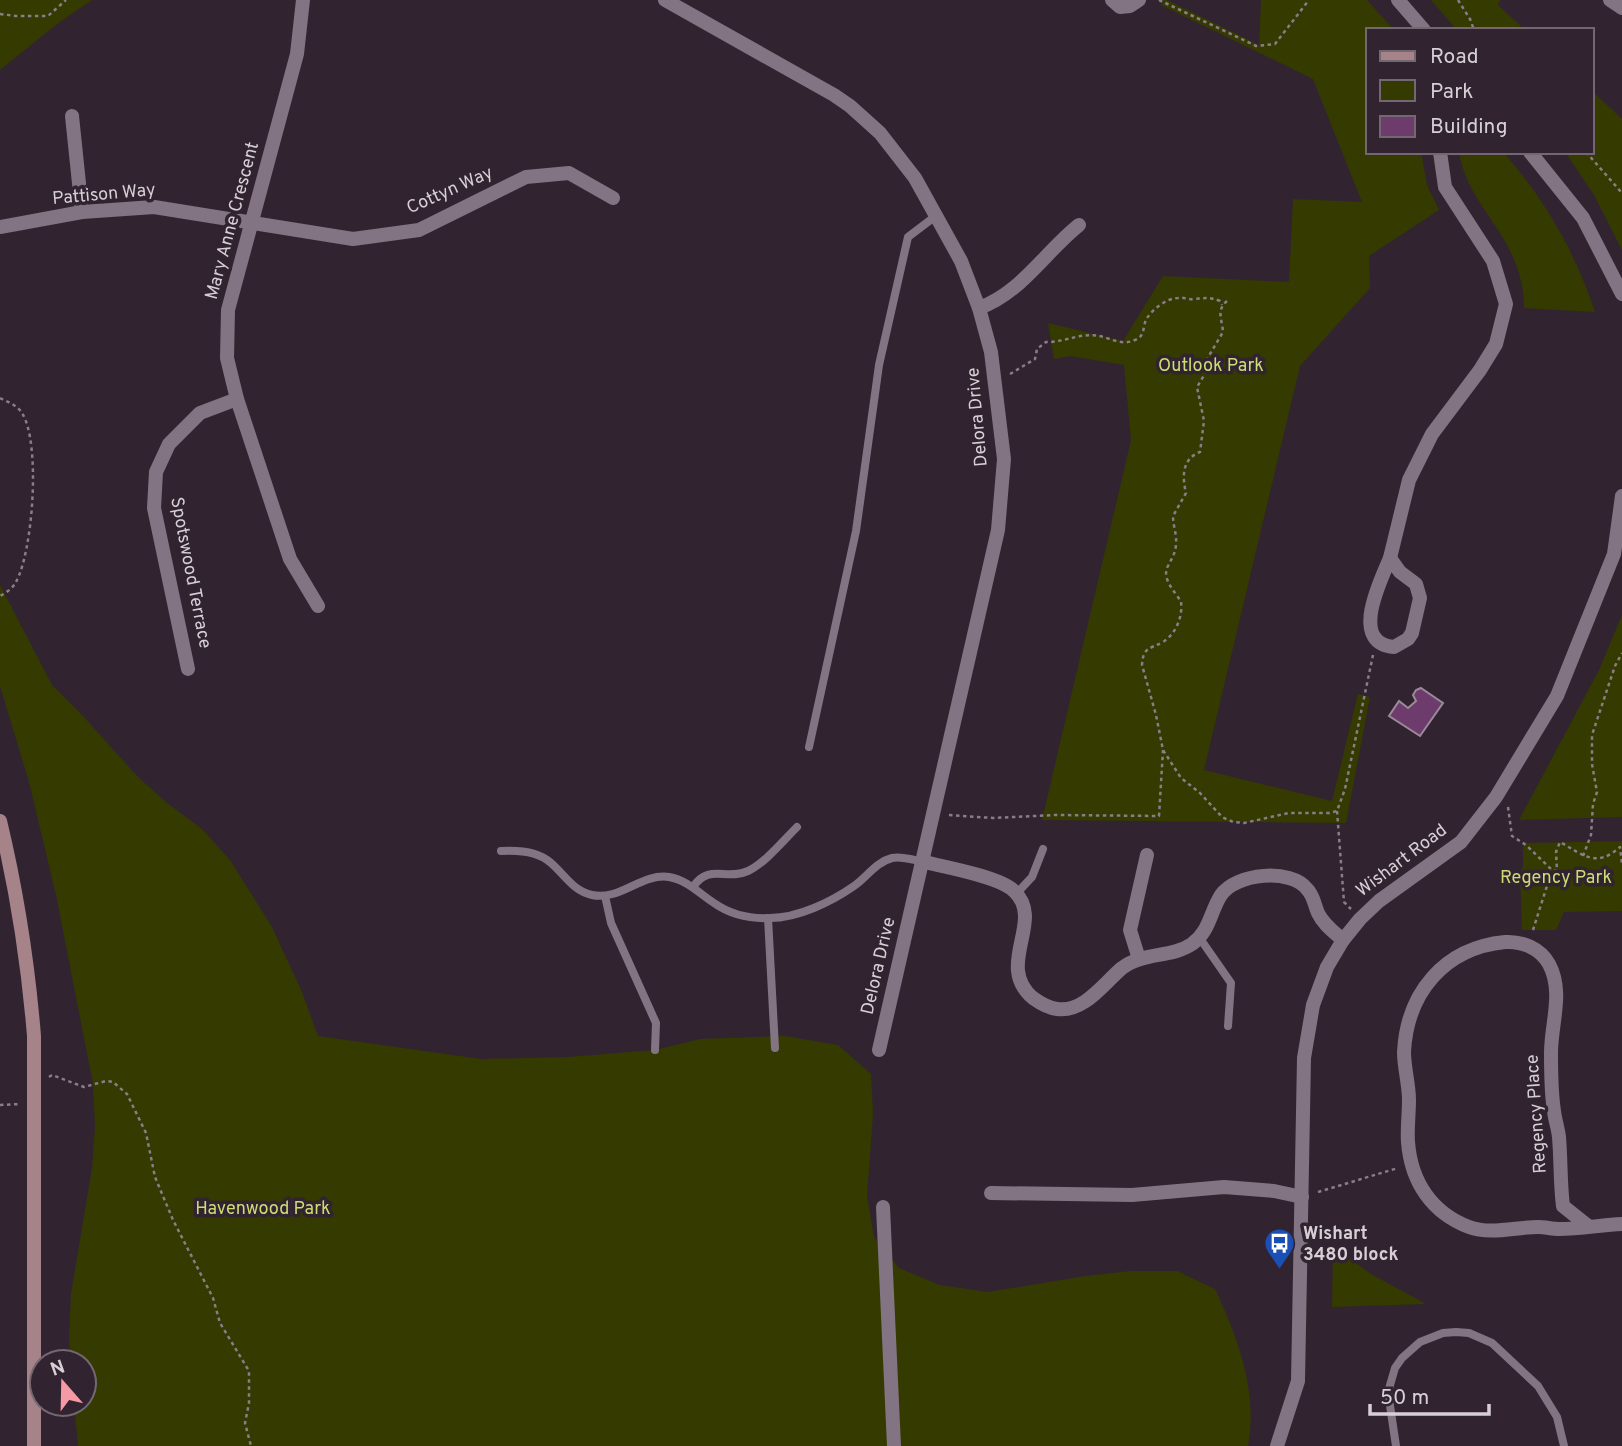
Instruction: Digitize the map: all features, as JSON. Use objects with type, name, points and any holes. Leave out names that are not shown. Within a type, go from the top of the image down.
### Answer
[{"type":"main road","points":[[0,821],[16,891],[29,974],[34,1036],[34,1446]]},
{"type":"street","name":"Mary Anne Crescent","points":[[303,0],[298,54],[228,310],[227,358],[237,399],[290,559],[318,606]]},
{"type":"street","name":"Delora Drive","points":[[665,0],[834,95],[880,133],[905,163],[961,261],[979,308],[996,375],[1004,459],[998,530],[879,1050]]},
{"type":"street","points":[[1112,0],[1120,7],[1130,6],[1139,0]]},
{"type":"street","points":[[1398,0],[1422,28]]},
{"type":"street","points":[[1610,0],[1622,8]]},
{"type":"street","points":[[72,116],[82,212]]},
{"type":"street","points":[[1390,558],[1400,572],[1416,584],[1420,598],[1412,633],[1408,639],[1394,646],[1380,643],[1374,638],[1370,624],[1377,589],[1390,558],[1409,480],[1432,435],[1496,344],[1506,304],[1493,261],[1445,187],[1440,154]]},
{"type":"street","points":[[1532,154],[1583,218],[1622,293]]},
{"type":"street","name":"Cottyn Way","points":[[254,222],[353,239],[419,230],[526,177],[569,173],[613,198]]},
{"type":"street","name":"Pattison Way","points":[[0,227],[82,212],[154,207],[254,222]]},
{"type":"street","points":[[979,308],[1006,295],[1079,225]]},
{"type":"street","name":"Spotswood Terrace","points":[[188,669],[154,508],[156,472],[169,444],[201,413],[237,399]]},
{"type":"street","name":"Wishart Road","points":[[1277,1446],[1298,1381],[1304,1058],[1313,1005],[1326,967],[1360,919],[1379,901],[1461,842],[1496,797],[1557,696],[1614,554],[1622,496]]},
{"type":"street","points":[[1139,959],[1130,930],[1147,855]]},
{"type":"street","points":[[924,862],[999,882],[1017,893],[1026,915],[1017,968],[1023,986],[1037,1002],[1057,1009],[1068,1009],[1089,999],[1121,969],[1139,959],[1178,951],[1191,944],[1209,924],[1221,895],[1229,886],[1249,878],[1287,877],[1300,882],[1307,888],[1324,922],[1343,940]]},
{"type":"street","points":[[1529,945],[1496,943],[1464,953],[1430,979],[1415,1002],[1409,1018],[1404,1055],[1409,1091],[1408,1139],[1412,1164],[1423,1191],[1435,1207],[1473,1228],[1555,1229],[1622,1224]]},
{"type":"street","name":"Regency Place","points":[[1529,945],[1548,961],[1555,976],[1556,1000],[1551,1034],[1552,1098],[1558,1135],[1563,1206]]},
{"type":"street","points":[[991,1193],[1132,1195],[1224,1187],[1274,1191],[1302,1197]]},
{"type":"street","points":[[1539,1227],[1552,1219],[1563,1206],[1588,1226]]},
{"type":"street","points":[[883,1207],[894,1446]]},
{"type":"lane","points":[[809,747],[856,531],[879,365],[908,237],[937,215]]},
{"type":"lane","points":[[693,887],[705,875],[734,874],[754,867],[797,827]]},
{"type":"lane","points":[[1017,893],[1032,877],[1043,849]]},
{"type":"lane","points":[[501,851],[525,851],[540,855],[551,862],[574,886],[594,896],[605,896],[654,878],[667,877],[693,887],[727,911],[768,918],[792,915],[844,892],[879,863],[890,859],[924,862]]},
{"type":"lane","points":[[605,896],[611,923],[656,1023],[655,1049]]},
{"type":"lane","points":[[768,918],[775,1048]]},
{"type":"lane","points":[[1199,937],[1231,983],[1228,1026]]},
{"type":"lane","points":[[1396,1446],[1388,1392],[1395,1368],[1420,1342],[1443,1333],[1456,1332],[1469,1333],[1492,1343],[1538,1386],[1557,1417],[1564,1446]]},
{"type":"path","points":[[0,14],[48,16],[66,0]]},
{"type":"path","points":[[1159,0],[1261,46],[1275,44],[1309,0]]},
{"type":"path","points":[[1458,0],[1473,28]]},
{"type":"path","points":[[1588,154],[1622,193]]},
{"type":"path","points":[[996,375],[1004,376],[1021,369],[1035,359],[1037,349],[1045,342],[1096,336],[1108,341],[1135,341],[1143,333],[1147,318],[1172,299],[1206,296],[1220,301],[1223,305]]},
{"type":"path","points":[[933,814],[993,818],[1056,815],[1159,816],[1163,750],[1142,658],[1150,646],[1162,642],[1168,636],[1178,625],[1180,618],[1181,601],[1171,589],[1167,576],[1176,547],[1177,533],[1173,516],[1186,493],[1183,477],[1188,459],[1200,452],[1205,421],[1197,387],[1206,372],[1204,364],[1223,332],[1219,315],[1227,301]]},
{"type":"path","points":[[0,398],[17,407],[26,422],[32,453],[33,485],[30,527],[22,568],[15,585],[0,596]]},
{"type":"path","points":[[1360,919],[1344,902],[1337,811],[1345,789],[1374,652],[1380,643]]},
{"type":"path","points":[[1583,856],[1591,835],[1597,792],[1592,764],[1592,735],[1615,666],[1622,653]]},
{"type":"path","points":[[1163,750],[1181,778],[1200,793],[1222,817],[1233,822],[1253,822],[1289,813],[1337,811]]},
{"type":"path","points":[[1496,797],[1507,800],[1512,836],[1526,845],[1552,870],[1557,871],[1556,852],[1560,842],[1583,856],[1594,859],[1613,853],[1621,845]]},
{"type":"path","points":[[1621,845],[1622,864]]},
{"type":"path","points":[[1529,945],[1552,870]]},
{"type":"path","points":[[49,1077],[52,1074],[84,1087],[106,1081],[113,1082],[127,1094],[146,1133],[155,1177],[173,1220],[213,1298],[220,1323],[248,1371],[249,1403],[245,1423],[251,1446]]},
{"type":"path","points":[[0,1105],[35,1105]]},
{"type":"path","points":[[1302,1197],[1412,1164]]},
{"type":"green space","points":[[0,0],[92,0],[0,70]]},
{"type":"green space","name":"Outlook Park","points":[[1163,0],[1167,0],[1259,45],[1261,0],[1367,0],[1392,28],[1366,28],[1366,154],[1421,154],[1427,185],[1439,210],[1369,256],[1370,288],[1300,366],[1204,770],[1332,801],[1358,694],[1370,697],[1346,823],[1042,820],[1131,440],[1124,365],[1070,356],[1054,359],[1048,323],[1123,341],[1163,276],[1289,282],[1293,199],[1362,202],[1313,79],[1161,5]]},
{"type":"green space","points":[[1431,0],[1500,0],[1498,5],[1523,28],[1455,28]]},
{"type":"green space","points":[[1594,93],[1622,119],[1622,250],[1594,195],[1566,154],[1594,154]]},
{"type":"green space","points":[[1459,154],[1505,154],[1532,188],[1557,227],[1578,268],[1595,312],[1524,308],[1521,281],[1515,261],[1474,193],[1462,167]]},
{"type":"green space","name":"Havenwood Park","points":[[0,585],[52,685],[137,776],[202,829],[230,860],[272,927],[302,992],[318,1036],[481,1059],[568,1057],[655,1050],[700,1039],[785,1036],[838,1045],[871,1074],[873,1114],[867,1196],[874,1237],[899,1268],[940,1285],[988,1292],[1131,1271],[1177,1271],[1215,1289],[1244,1365],[1250,1405],[1248,1446],[78,1446],[75,1418],[98,1418],[98,1348],[70,1348],[69,1337],[71,1294],[92,1168],[95,1127],[93,1084],[56,895],[29,782],[0,686]]},
{"type":"green space","points":[[1622,615],[1622,817],[1519,820],[1599,670]]},
{"type":"green space","name":"Regency Park","points":[[1622,841],[1622,911],[1564,912],[1556,930],[1522,930],[1520,874],[1523,866],[1523,843]]},
{"type":"green space","points":[[1333,1246],[1371,1274],[1426,1304],[1332,1307]]},
{"type":"building","points":[[1421,688],[1443,703],[1420,736],[1389,716],[1399,701],[1408,708],[1416,701],[1413,695]]},
{"type":"place","name":"Wishart 3480 block","points":[[1280,1271]]}]
